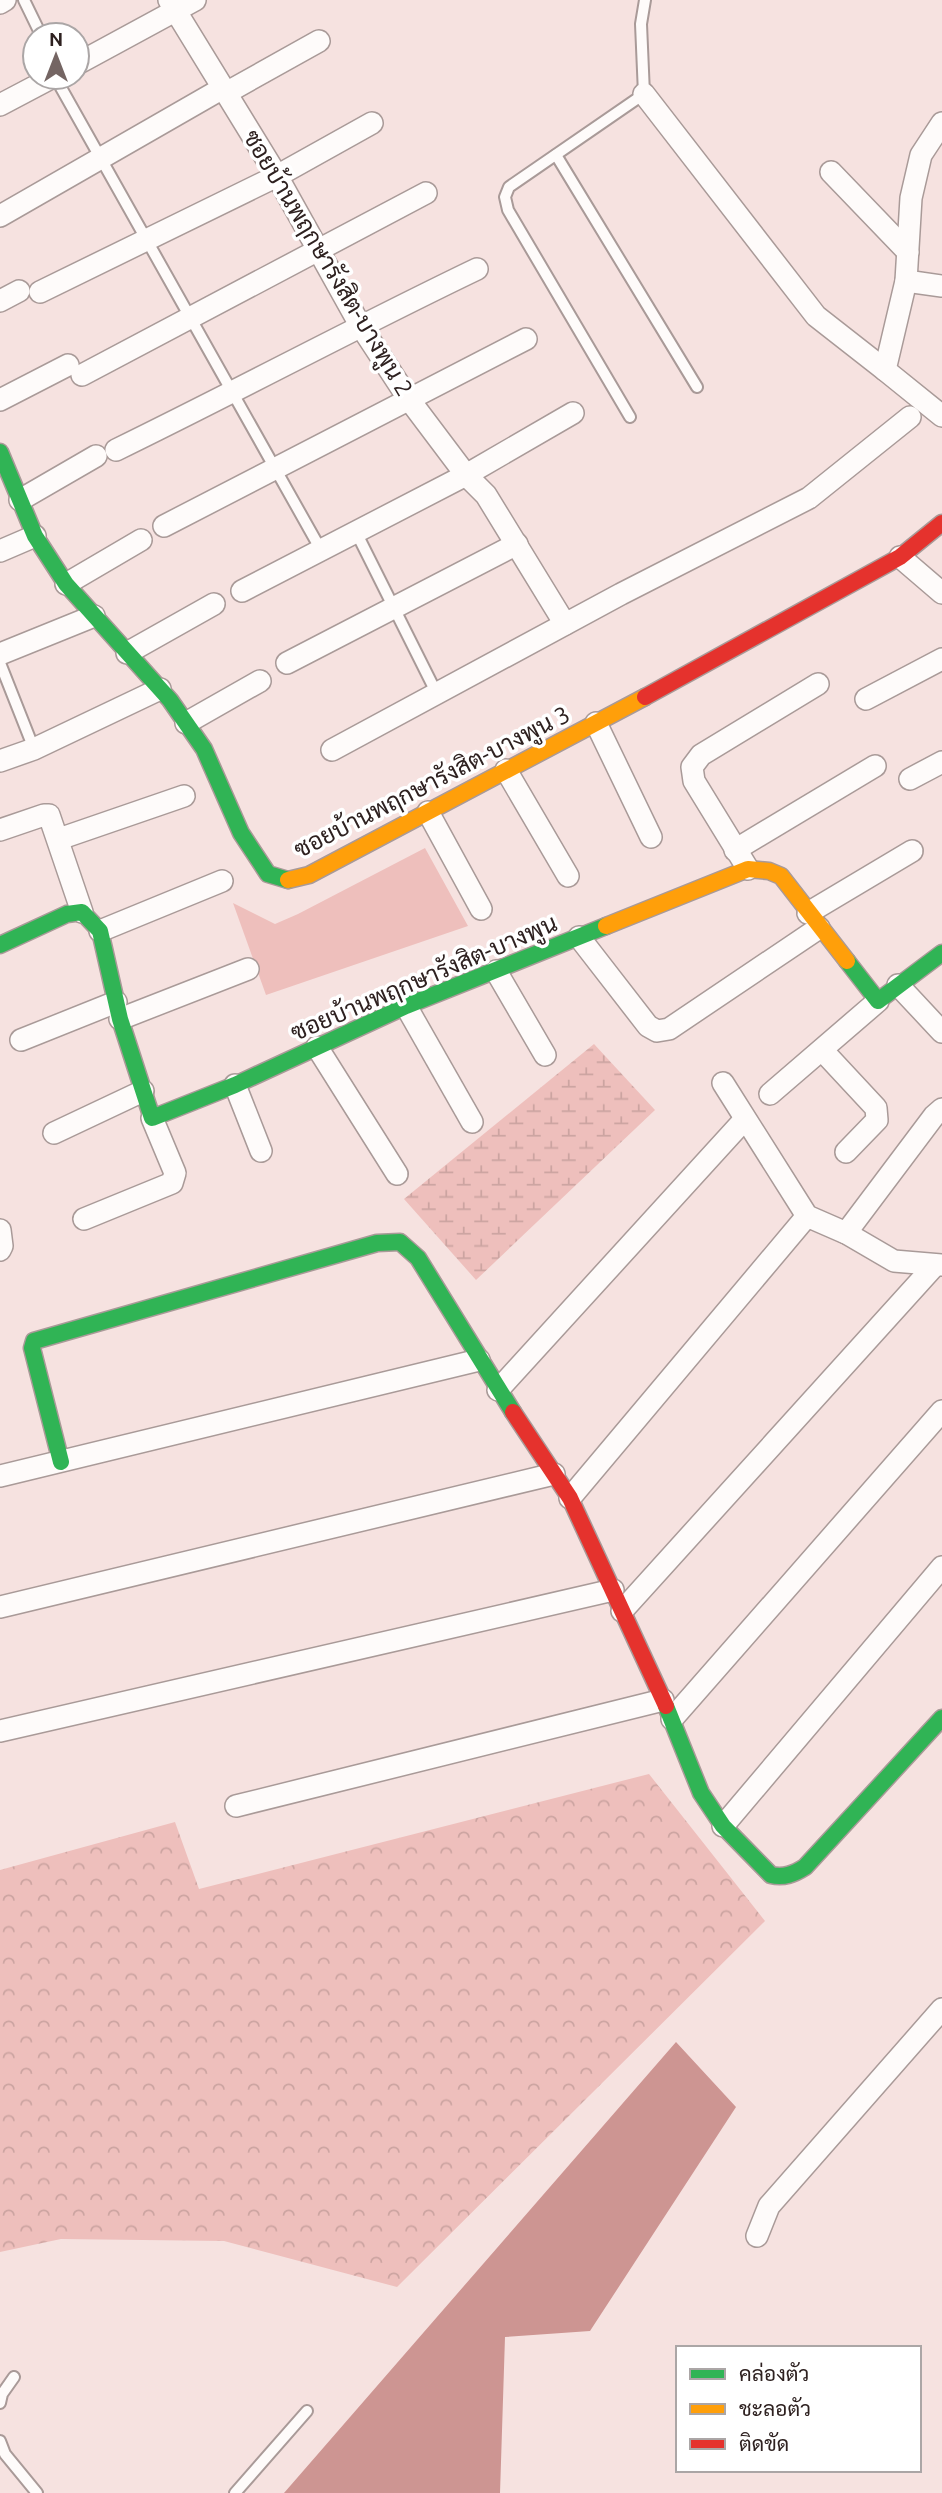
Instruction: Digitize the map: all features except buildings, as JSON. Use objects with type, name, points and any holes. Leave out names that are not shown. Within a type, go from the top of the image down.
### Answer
[{"type":"street","points":[[0,3],[5,0]]},
{"type":"street","points":[[91,56],[173,6],[195,0]]},
{"type":"street","name":"ซอยบ้านพฤกษารังสิต-บางพูน 2","points":[[173,6],[277,176],[360,325],[408,398],[466,475],[486,495],[565,624]]},
{"type":"street","points":[[0,216],[101,158],[319,41]]},
{"type":"street","points":[[0,105],[27,91]]},
{"type":"street","points":[[644,94],[816,316],[942,416]]},
{"type":"street","points":[[20,295],[147,240],[277,176],[372,123]]},
{"type":"street","points":[[908,252],[911,198],[921,155],[942,123]]},
{"type":"street","points":[[831,172],[908,252],[924,283],[885,370]]},
{"type":"street","points":[[0,400],[75,370],[190,317],[426,193]]},
{"type":"street","points":[[20,500],[106,453],[233,393],[360,325],[477,269]]},
{"type":"street","points":[[164,526],[526,339]]},
{"type":"street","points":[[242,591],[466,475],[573,413]]},
{"type":"street","points":[[332,750],[565,624],[809,498],[909,417]]},
{"type":"street","name":"ซอยบ้านพฤกษารังสิต-บางพูน 3","points":[[1,460],[35,536],[66,584],[160,689],[186,723],[204,749],[241,834],[268,874],[287,880],[309,875],[596,723],[900,557],[942,523]]},
{"type":"street","points":[[0,551],[35,536]]},
{"type":"street","points":[[66,584],[141,540]]},
{"type":"street","points":[[287,663],[517,544]]},
{"type":"street","points":[[900,557],[942,593]]},
{"type":"street","points":[[127,653],[214,604]]},
{"type":"street","points":[[0,654],[94,616]]},
{"type":"street","points":[[866,699],[942,659]]},
{"type":"street","points":[[186,723],[260,681]]},
{"type":"street","points":[[817,684],[701,755],[692,767],[694,781],[748,869],[769,871],[781,876],[877,1001]]},
{"type":"street","points":[[0,761],[34,749],[160,689]]},
{"type":"street","points":[[596,723],[651,837]]},
{"type":"street","points":[[910,779],[942,762]]},
{"type":"street","points":[[735,849],[875,766]]},
{"type":"street","points":[[506,770],[568,876]]},
{"type":"street","points":[[59,839],[184,796]]},
{"type":"street","points":[[428,812],[481,909]]},
{"type":"street","points":[[0,830],[49,815],[82,912],[100,932],[118,1010],[143,1091],[175,1173],[172,1183],[84,1219]]},
{"type":"street","points":[[579,937],[648,1026],[657,1031],[670,1029],[912,851]]},
{"type":"street","name":"ซอยบ้านพฤกษารังสิต-บางพูน","points":[[152,1118],[235,1085],[406,1006],[748,869]]},
{"type":"street","points":[[100,932],[222,881]]},
{"type":"street","points":[[0,945],[66,914],[82,912]]},
{"type":"street","points":[[770,1094],[877,1001],[942,953]]},
{"type":"street","points":[[21,1040],[248,969]]},
{"type":"street","points":[[496,971],[545,1055]]},
{"type":"street","points":[[898,985],[942,1032]]},
{"type":"street","points":[[406,1006],[472,1122]]},
{"type":"street","points":[[317,1047],[397,1174]]},
{"type":"street","points":[[822,1050],[878,1113],[877,1120],[846,1152]]},
{"type":"street","points":[[723,1083],[807,1216],[846,1233],[894,1261],[939,1265]]},
{"type":"street","points":[[235,1085],[261,1150]]},
{"type":"street","points":[[54,1133],[143,1091]]},
{"type":"street","points":[[846,1233],[942,1109]]},
{"type":"street","points":[[498,1390],[746,1119]]},
{"type":"street","points":[[570,1498],[807,1216]]},
{"type":"street","points":[[0,1230],[0,1250]]},
{"type":"street","points":[[61,1462],[32,1348],[38,1338],[377,1243],[400,1242],[418,1258],[479,1360],[570,1498],[667,1709],[701,1793],[723,1826],[771,1875],[781,1878],[805,1867],[942,1718]]},
{"type":"street","points":[[622,1611],[939,1265]]},
{"type":"street","points":[[0,1476],[479,1360]]},
{"type":"street","points":[[236,1806],[667,1709],[942,1411]]},
{"type":"street","points":[[0,1607],[554,1474]]},
{"type":"street","points":[[723,1826],[942,1567]]},
{"type":"street","points":[[0,1731],[612,1590]]},
{"type":"street","points":[[757,2236],[769,2206],[942,2009]]},
{"type":"lane","points":[[23,0],[34,21]]},
{"type":"lane","points":[[630,417],[508,210],[505,197],[509,187],[644,94],[641,24],[645,0]]},
{"type":"lane","points":[[62,91],[321,550]]},
{"type":"lane","points":[[556,155],[696,387]]},
{"type":"lane","points":[[356,532],[437,694]]},
{"type":"lane","points":[[0,663],[34,749]]},
{"type":"lane","points":[[1,2396],[14,2377]]},
{"type":"lane","points":[[235,2493],[307,2411]]},
{"type":"lane","points":[[0,2441],[5,2454],[37,2493]]},
{"type":"green space","points":[[425,848],[468,926],[266,995],[233,903],[275,924]]},
{"type":"green space","points":[[594,1044],[655,1110],[476,1280],[404,1199]]},
{"type":"green space","points":[[649,1774],[765,1921],[397,2287],[224,2241],[61,2239],[0,2252],[0,1870],[175,1822],[199,1889]]},
{"type":"shaded area","points":[[676,2042],[736,2107],[590,2331],[505,2337],[500,2493],[284,2493]]},
{"type":"traffic: fast","points":[[0,452],[35,536],[66,584],[170,700],[204,749],[241,833],[268,874],[288,880]]},
{"type":"traffic: fast","points":[[0,945],[67,914],[82,912],[100,931],[120,1019],[152,1118],[235,1085],[406,1006],[606,926]]},
{"type":"traffic: fast","points":[[847,961],[878,1001],[942,953]]},
{"type":"traffic: fast","points":[[61,1462],[32,1348],[34,1341],[377,1243],[400,1242],[418,1258],[513,1412]]},
{"type":"traffic: fast","points":[[666,1706],[701,1793],[723,1826],[771,1875],[776,1876],[789,1875],[805,1867],[942,1718]]},
{"type":"traffic: slow","points":[[288,880],[309,875],[645,697]]},
{"type":"traffic: slow","points":[[606,926],[748,869],[769,871],[781,876],[847,961]]},
{"type":"traffic: jam","points":[[645,697],[900,557],[942,523]]},
{"type":"traffic: jam","points":[[513,1412],[570,1498],[666,1706]]}]
